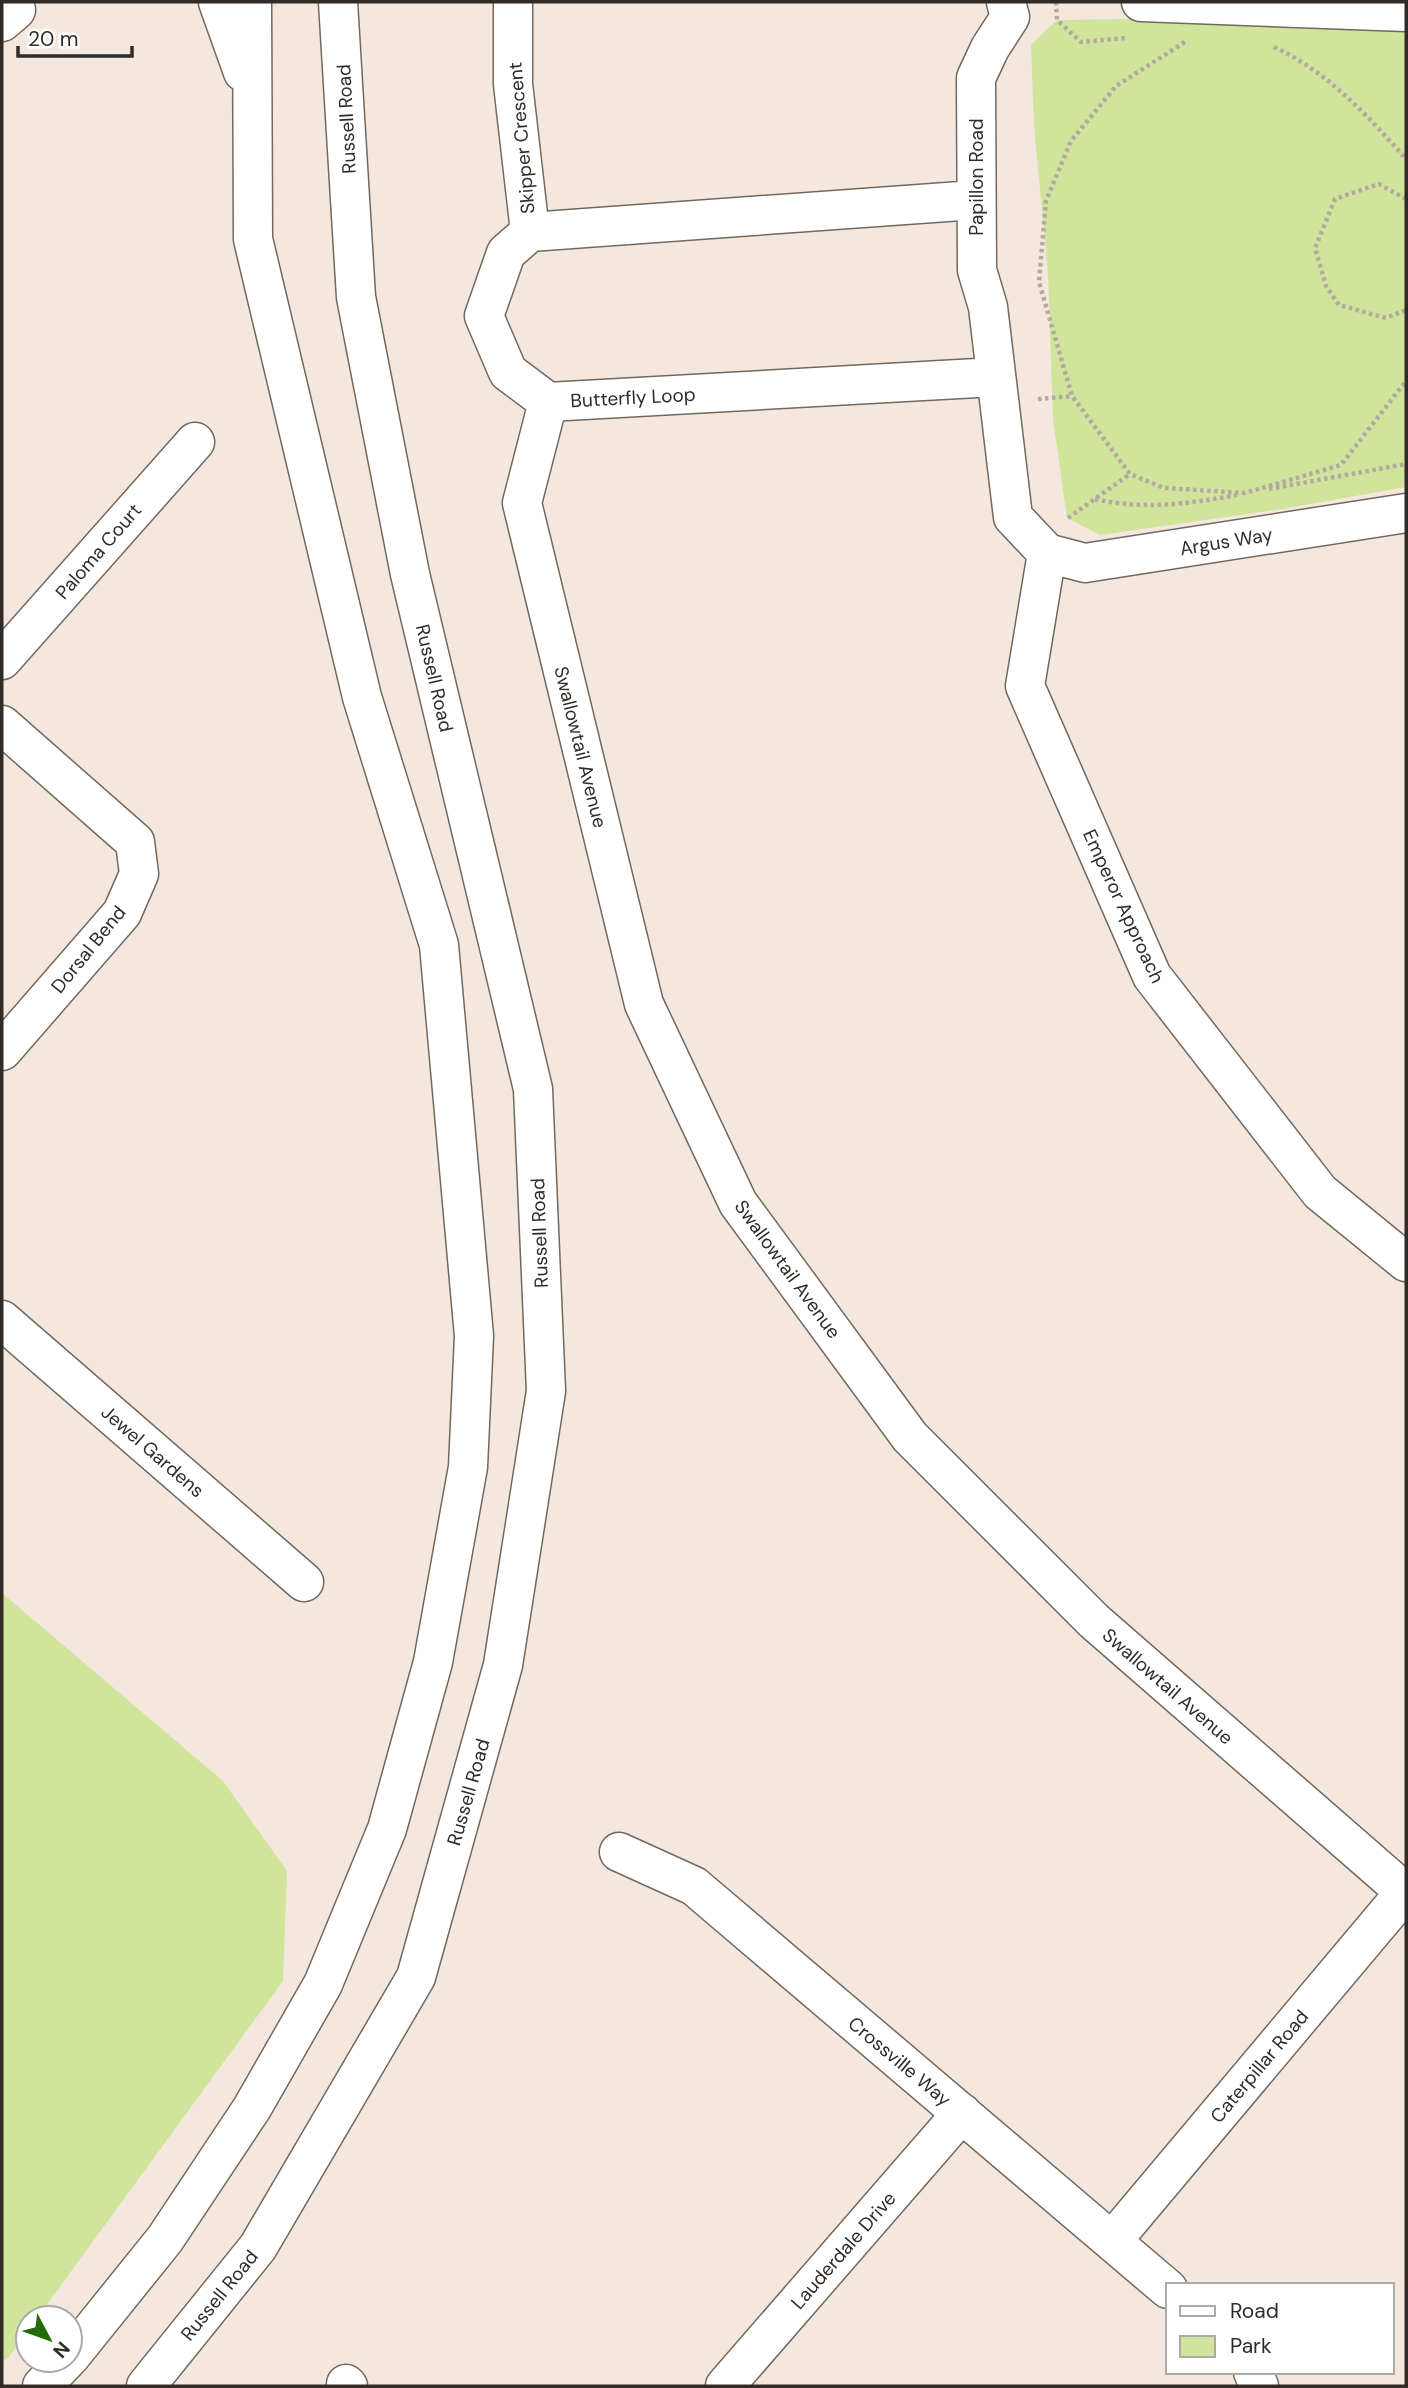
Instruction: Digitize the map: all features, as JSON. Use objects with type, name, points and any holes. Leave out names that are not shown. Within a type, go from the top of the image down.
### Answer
[{"type":"street","points":[[218,2],[253,97]]},
{"type":"street","points":[[84,2339],[165,2238],[252,2108],[323,1984],[387,1829],[433,1662],[468,1466],[474,1336],[439,945],[362,697],[253,239],[252,2]]},
{"type":"street","name":"Russell Road","points":[[146,2386],[258,2247],[416,1977],[503,1665],[545,1391],[533,1089],[410,574],[356,297],[338,2]]},
{"type":"street","name":"Skipper Crescent","points":[[513,2],[513,84],[530,232]]},
{"type":"street","points":[[1141,2],[1406,12]]},
{"type":"street","name":"Papillon Road","points":[[1017,7],[990,48],[976,78],[977,270],[988,307],[1013,517],[1041,547]]},
{"type":"street","name":"Papillon Road","points":[[988,307],[1002,257],[993,143],[990,48]]},
{"type":"street","points":[[530,232],[975,200]]},
{"type":"street","name":"Butterfly Loop","points":[[530,232],[506,253],[484,316],[508,372],[548,402],[995,377]]},
{"type":"street","name":"Swallowtail Avenue","points":[[548,402],[522,503],[644,1004],[738,1203],[910,1437],[1094,1621],[1406,1891]]},
{"type":"street","name":"Paloma Court","points":[[2,660],[195,442]]},
{"type":"street","name":"Argus Way","points":[[1041,547],[1085,562],[1406,513]]},
{"type":"street","name":"Emperor Approach","points":[[1041,547],[1026,686],[1152,976],[1320,1192],[1406,1262]]},
{"type":"street","name":"Dorsal Bend","points":[[2,725],[135,842],[139,874],[122,913],[2,1051]]},
{"type":"street","name":"Jewel Gardens","points":[[2,1320],[304,1582]]},
{"type":"street","name":"Crossville Way","points":[[620,1852],[694,1886],[1166,2287]]},
{"type":"street","name":"Caterpillar Road","points":[[1112,2241],[1406,1891]]},
{"type":"street","name":"Lauderdale Drive","points":[[725,2386],[962,2113]]},
{"type":"path","points":[[1196,35],[1116,86],[1071,141],[1046,201],[1039,282],[1072,397],[1130,474],[1164,488],[1245,494],[1341,465],[1406,381]]},
{"type":"path","points":[[1270,46],[1323,75],[1368,116],[1406,159]]},
{"type":"path","points":[[1406,199],[1379,184],[1335,199],[1315,248],[1326,286],[1339,305],[1386,318],[1406,310]]},
{"type":"path","points":[[1095,499],[1118,504],[1180,505],[1406,464]]},
{"type":"path","points":[[1041,547],[1095,499],[1130,474]]},
{"type":"green space","points":[[1289,17],[1406,21],[1406,487],[1283,509],[1100,535],[1067,518],[1053,419],[1048,274],[1034,126],[1031,45],[1057,20]]},
{"type":"green space","points":[[2,1593],[223,1781],[287,1871],[283,1981],[47,2304],[14,2304],[14,2350],[2,2362]]}]
